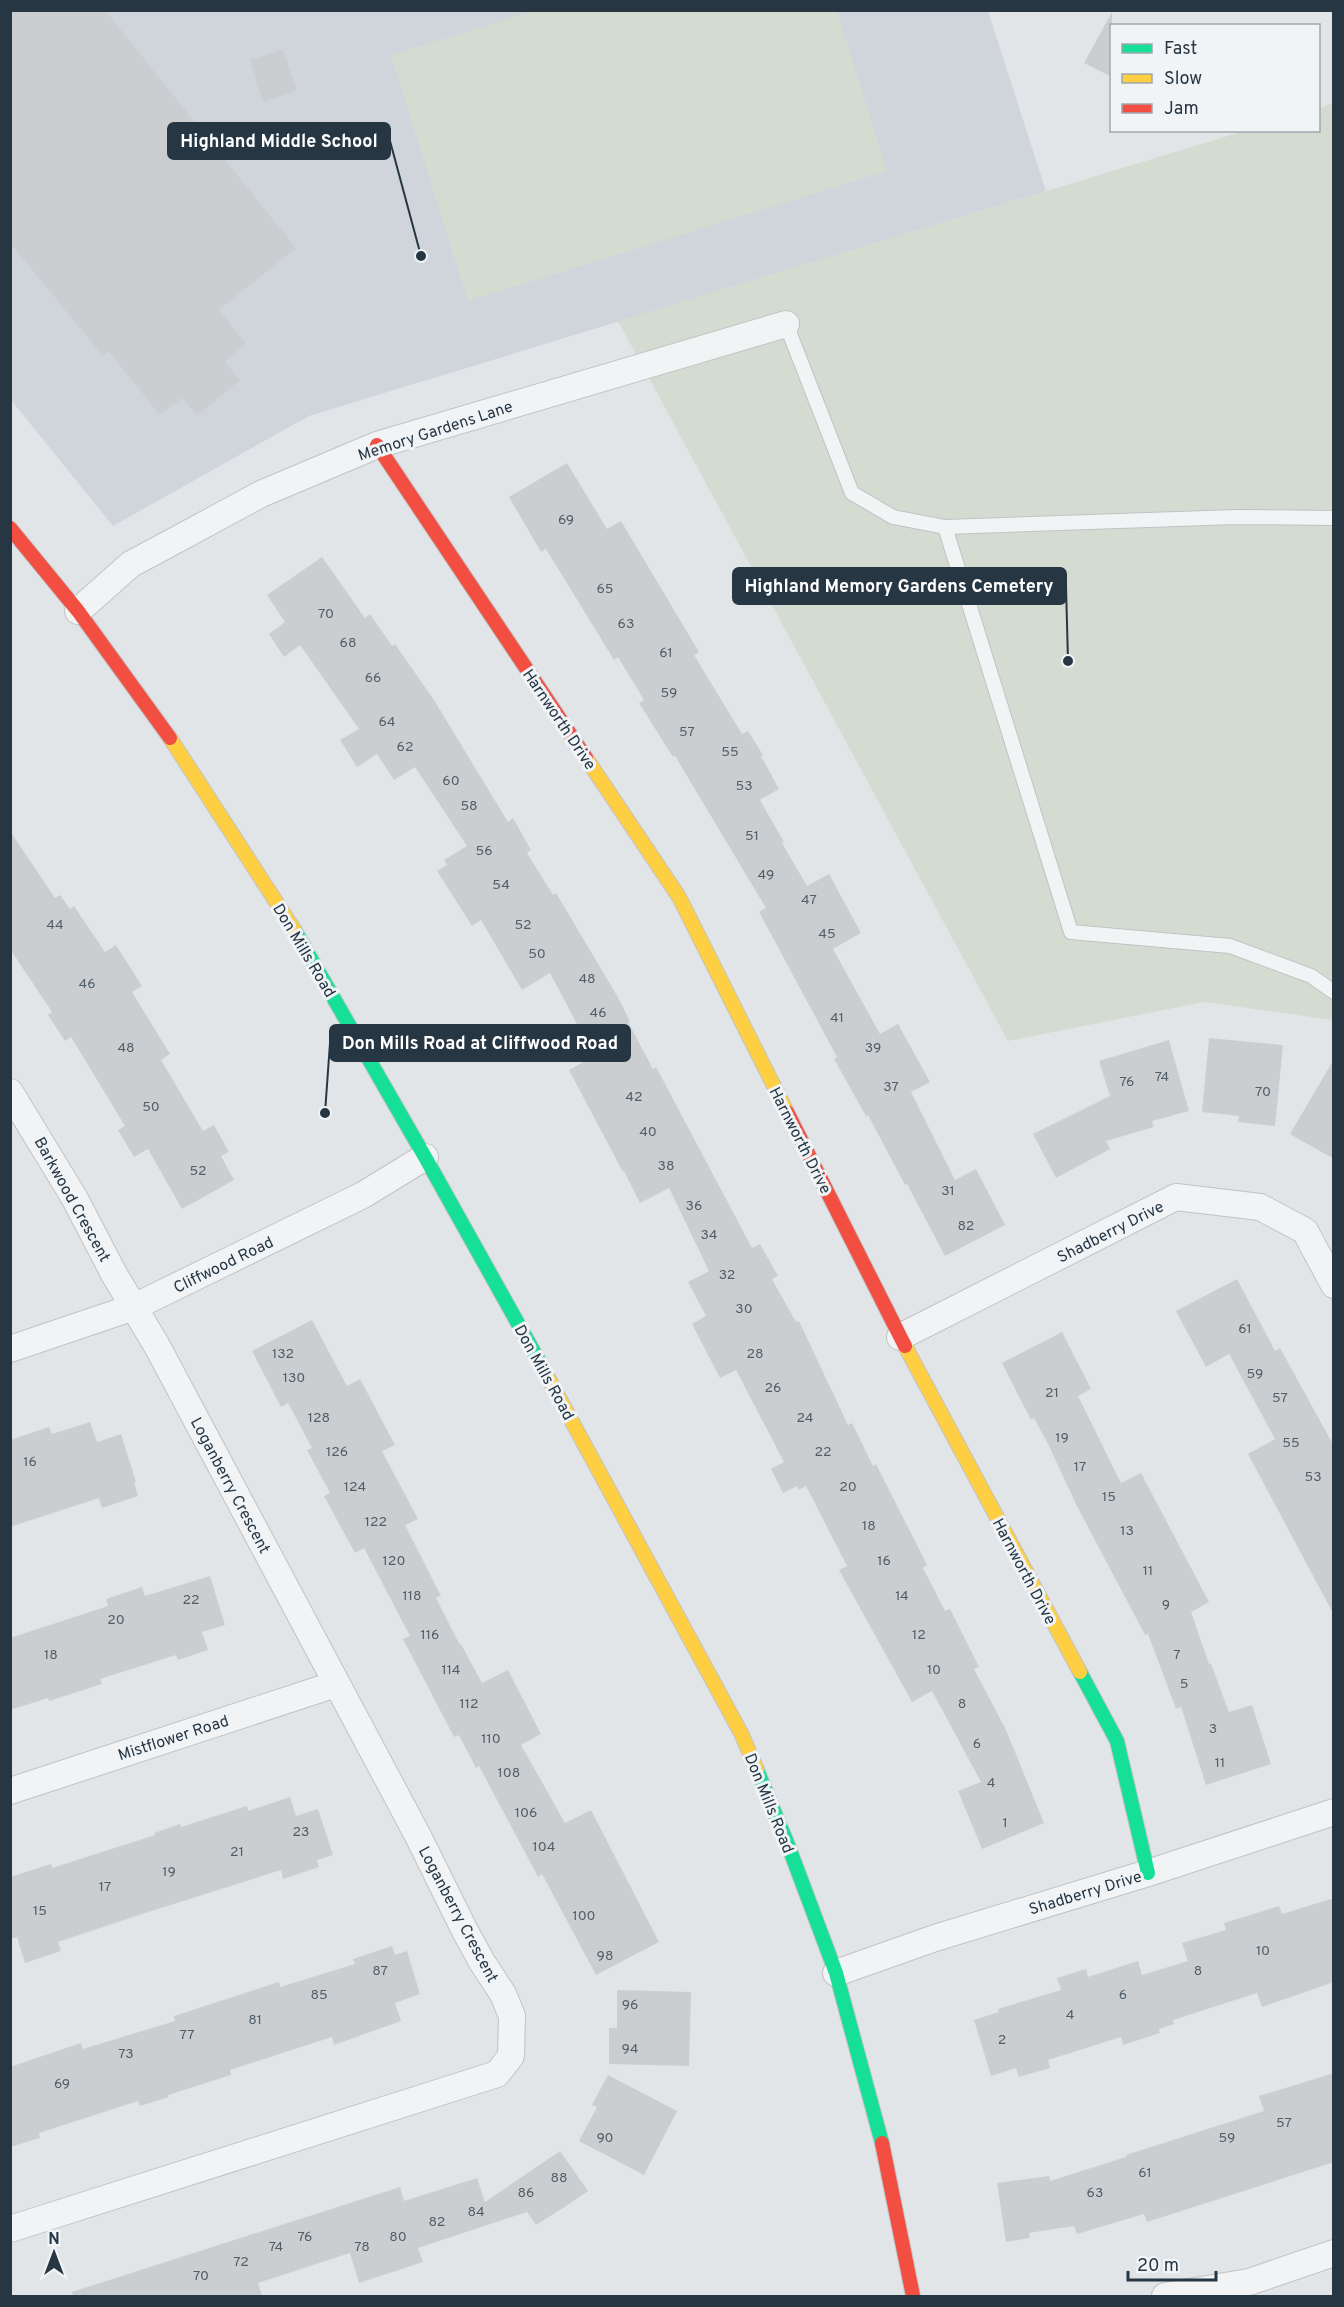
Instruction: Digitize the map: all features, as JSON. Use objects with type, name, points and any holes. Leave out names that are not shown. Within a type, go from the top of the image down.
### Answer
[{"type":"main road","name":"Harnworth Drive","points":[[377,446],[679,897],[900,1336],[1118,1741],[1148,1873]]},
{"type":"main road","name":"Don Mills Road","points":[[10,528],[78,611],[172,740],[299,938],[425,1157],[583,1440],[741,1733],[788,1845],[836,1973],[884,2150],[913,2296]]},
{"type":"street","name":"Memory Gardens Lane","points":[[78,611],[131,564],[261,494],[377,446],[786,324]]},
{"type":"street","name":"Barkwood Crescent","points":[[10,1092],[75,1199],[134,1307]]},
{"type":"street","name":"Cliffwood Road","points":[[10,1349],[134,1307],[363,1195],[425,1157]]},
{"type":"street","name":"Shadberry Drive","points":[[900,1336],[1176,1197],[1260,1207],[1305,1231],[1334,1285]]},
{"type":"street","name":"Loganberry Crescent","points":[[10,2229],[498,2074],[511,2056],[512,2016],[503,1994],[482,1962],[418,1836],[163,1356],[134,1307]]},
{"type":"street","name":"Mistflower Road","points":[[10,1791],[336,1684]]},
{"type":"street","name":"Shadberry Drive","points":[[836,1973],[926,1941],[1148,1873],[1334,1812]]},
{"type":"street","points":[[1165,2296],[1249,2289],[1334,2253]]},
{"type":"lane","points":[[786,324],[852,493],[893,518],[945,527],[1236,517],[1334,518]]},
{"type":"lane","points":[[945,527],[1071,932],[1230,946],[1311,976],[1334,992]]},
{"type":"shaded area","points":[[10,11],[988,11],[1046,191],[309,416],[113,526],[11,400]]},
{"type":"shaded area","points":[[534,11],[837,11],[887,171],[468,301],[391,55]]},
{"type":"shaded area","points":[[1333,103],[1333,1020],[1204,1002],[1008,1041],[618,321],[1241,132],[1320,132],[1320,108]]},
{"type":"building","points":[[10,10],[105,10],[296,248],[219,310],[246,344],[225,362],[240,380],[197,416],[182,398],[160,415],[108,351],[103,356],[10,243]]},
{"type":"building","points":[[1112,12],[1110,76],[1084,63]]},
{"type":"building","points":[[283,49],[297,91],[263,102],[250,60]]},
{"type":"building","points":[[567,463],[607,529],[621,521],[699,652],[694,655],[742,734],[748,731],[763,755],[761,756],[779,789],[760,800],[784,842],[782,843],[807,886],[829,874],[861,933],[833,949],[880,1034],[898,1024],[930,1082],[911,1092],[955,1180],[976,1169],[1005,1225],[945,1256],[907,1184],[905,1185],[868,1115],[866,1116],[834,1059],[837,1057],[759,912],[766,908],[675,756],[673,757],[639,703],[644,700],[618,657],[614,660],[546,549],[541,552],[509,497]]},
{"type":"building","points":[[322,557],[365,618],[370,614],[392,646],[395,644],[434,700],[508,822],[513,818],[531,850],[527,853],[553,895],[556,893],[616,994],[653,1069],[656,1067],[752,1248],[760,1244],[778,1276],[772,1279],[796,1322],[799,1321],[848,1425],[852,1423],[873,1466],[876,1464],[927,1565],[923,1568],[945,1611],[950,1609],[979,1667],[974,1669],[1006,1730],[1044,1823],[982,1849],[958,1791],[981,1782],[932,1691],[912,1702],[839,1570],[847,1566],[806,1486],[799,1490],[797,1486],[783,1493],[771,1469],[784,1462],[736,1370],[720,1378],[692,1324],[706,1316],[688,1282],[709,1271],[669,1188],[640,1203],[623,1172],[569,1070],[594,1056],[550,973],[522,990],[481,920],[472,926],[437,871],[447,865],[444,860],[467,846],[415,767],[394,780],[377,754],[357,767],[340,740],[359,729],[300,645],[284,657],[269,634],[285,622],[267,595]]},
{"type":"building","points":[[10,831],[55,898],[60,895],[70,909],[74,906],[105,952],[116,945],[142,986],[132,992],[170,1054],[161,1060],[203,1131],[214,1125],[229,1152],[221,1156],[234,1180],[182,1209],[148,1149],[134,1157],[118,1130],[125,1126],[71,1037],[65,1041],[48,1015],[52,1012],[10,949]]},
{"type":"building","points":[[1209,1038],[1283,1045],[1275,1126],[1238,1122],[1239,1116],[1202,1112]]},
{"type":"building","points":[[1169,1040],[1189,1111],[1152,1121],[1154,1127],[1106,1141],[1110,1149],[1056,1178],[1033,1134],[1110,1096],[1099,1061]]},
{"type":"building","points":[[1334,1059],[1334,1159],[1290,1134]]},
{"type":"building","points":[[1237,1279],[1275,1351],[1280,1348],[1334,1446],[1334,1615],[1248,1454],[1275,1439],[1229,1354],[1206,1367],[1176,1311]]},
{"type":"building","points":[[312,1320],[347,1386],[360,1379],[395,1445],[382,1451],[418,1519],[405,1525],[441,1596],[436,1598],[460,1645],[482,1683],[508,1670],[541,1734],[521,1745],[565,1823],[591,1810],[659,1942],[596,1975],[542,1874],[538,1877],[479,1766],[476,1768],[459,1735],[454,1737],[403,1639],[410,1636],[364,1548],[355,1553],[324,1496],[330,1493],[307,1450],[312,1448],[288,1403],[281,1407],[252,1351]]},
{"type":"building","points":[[1062,1332],[1091,1389],[1078,1396],[1121,1483],[1141,1473],[1209,1602],[1191,1612],[1229,1712],[1252,1705],[1271,1764],[1206,1785],[1181,1707],[1176,1709],[1148,1634],[1145,1635],[1077,1506],[1048,1444],[1034,1418],[1031,1420],[1002,1363]]},
{"type":"building","points":[[90,1422],[97,1442],[121,1434],[138,1496],[102,1508],[99,1498],[10,1527],[10,1440],[49,1427],[52,1434]]},
{"type":"building","points":[[210,1576],[225,1625],[202,1632],[208,1650],[178,1660],[176,1655],[100,1679],[102,1684],[49,1701],[48,1698],[10,1710],[10,1638],[108,1606],[106,1599],[142,1587],[145,1596]]},
{"type":"building","points":[[290,1797],[296,1816],[318,1809],[333,1855],[317,1860],[319,1867],[283,1879],[281,1870],[139,1915],[58,1942],[61,1951],[25,1963],[17,1937],[10,1939],[10,1877],[51,1864],[52,1868],[155,1835],[154,1833],[180,1824],[181,1827],[247,1806],[248,1811]]},
{"type":"building","points":[[1334,1898],[1334,1982],[1262,2007],[1257,1993],[1173,2020],[1174,2024],[1159,2029],[1160,2033],[1123,2045],[1121,2037],[1048,2060],[1050,2068],[1019,2077],[1016,2068],[991,2076],[974,2020],[999,2012],[998,2009],[1061,1990],[1057,1978],[1086,1969],[1088,1977],[1138,1961],[1142,1975],[1188,1961],[1182,1943],[1226,1930],[1224,1923],[1279,1906],[1282,1914]]},
{"type":"building","points":[[392,1946],[395,1955],[407,1951],[420,1994],[395,2003],[401,2021],[334,2045],[332,2037],[230,2070],[231,2075],[168,2095],[169,2097],[140,2106],[138,2101],[39,2133],[40,2138],[10,2147],[10,2067],[81,2043],[83,2049],[175,2021],[174,2016],[279,1982],[280,1987],[355,1964],[353,1959]]},
{"type":"building","points":[[617,1990],[691,1992],[689,2066],[609,2064],[609,2028],[617,2028]]},
{"type":"building","points":[[1334,2073],[1334,2162],[1147,2222],[1144,2214],[1077,2234],[1074,2226],[1029,2233],[1030,2238],[1006,2242],[997,2183],[1049,2176],[1050,2181],[1126,2157],[1126,2155],[1264,2111],[1259,2096]]},
{"type":"building","points":[[608,2075],[677,2111],[644,2175],[579,2141],[597,2107],[592,2105]]},
{"type":"building","points":[[560,2151],[588,2191],[563,2208],[536,2225],[527,2212],[418,2248],[423,2262],[359,2283],[350,2253],[258,2283],[262,2296],[73,2296],[72,2292],[400,2187],[404,2201],[477,2178],[485,2202]]},
{"type":"traffic: fast","points":[[295,931],[544,1370]]},
{"type":"traffic: fast","points":[[1080,1672],[1117,1741],[1148,1873]]},
{"type":"traffic: fast","points":[[757,1770],[836,1973],[882,2143]]},
{"type":"traffic: slow","points":[[170,738],[295,931]]},
{"type":"traffic: slow","points":[[586,758],[679,897],[787,1112]]},
{"type":"traffic: slow","points":[[905,1346],[1080,1672]]},
{"type":"traffic: slow","points":[[544,1370],[741,1733],[757,1770]]},
{"type":"traffic: jam","points":[[377,445],[586,758]]},
{"type":"traffic: jam","points":[[10,528],[78,611],[170,738]]},
{"type":"traffic: jam","points":[[787,1112],[905,1346]]},
{"type":"traffic: jam","points":[[882,2143],[913,2296]]},
{"type":"place","name":"Highland Middle School","points":[[421,256]]},
{"type":"place","name":"Highland Memory Gardens Cemetery","points":[[1068,661]]},
{"type":"place","name":"Don Mills Road at Cliffwood Road","points":[[325,1113]]}]
